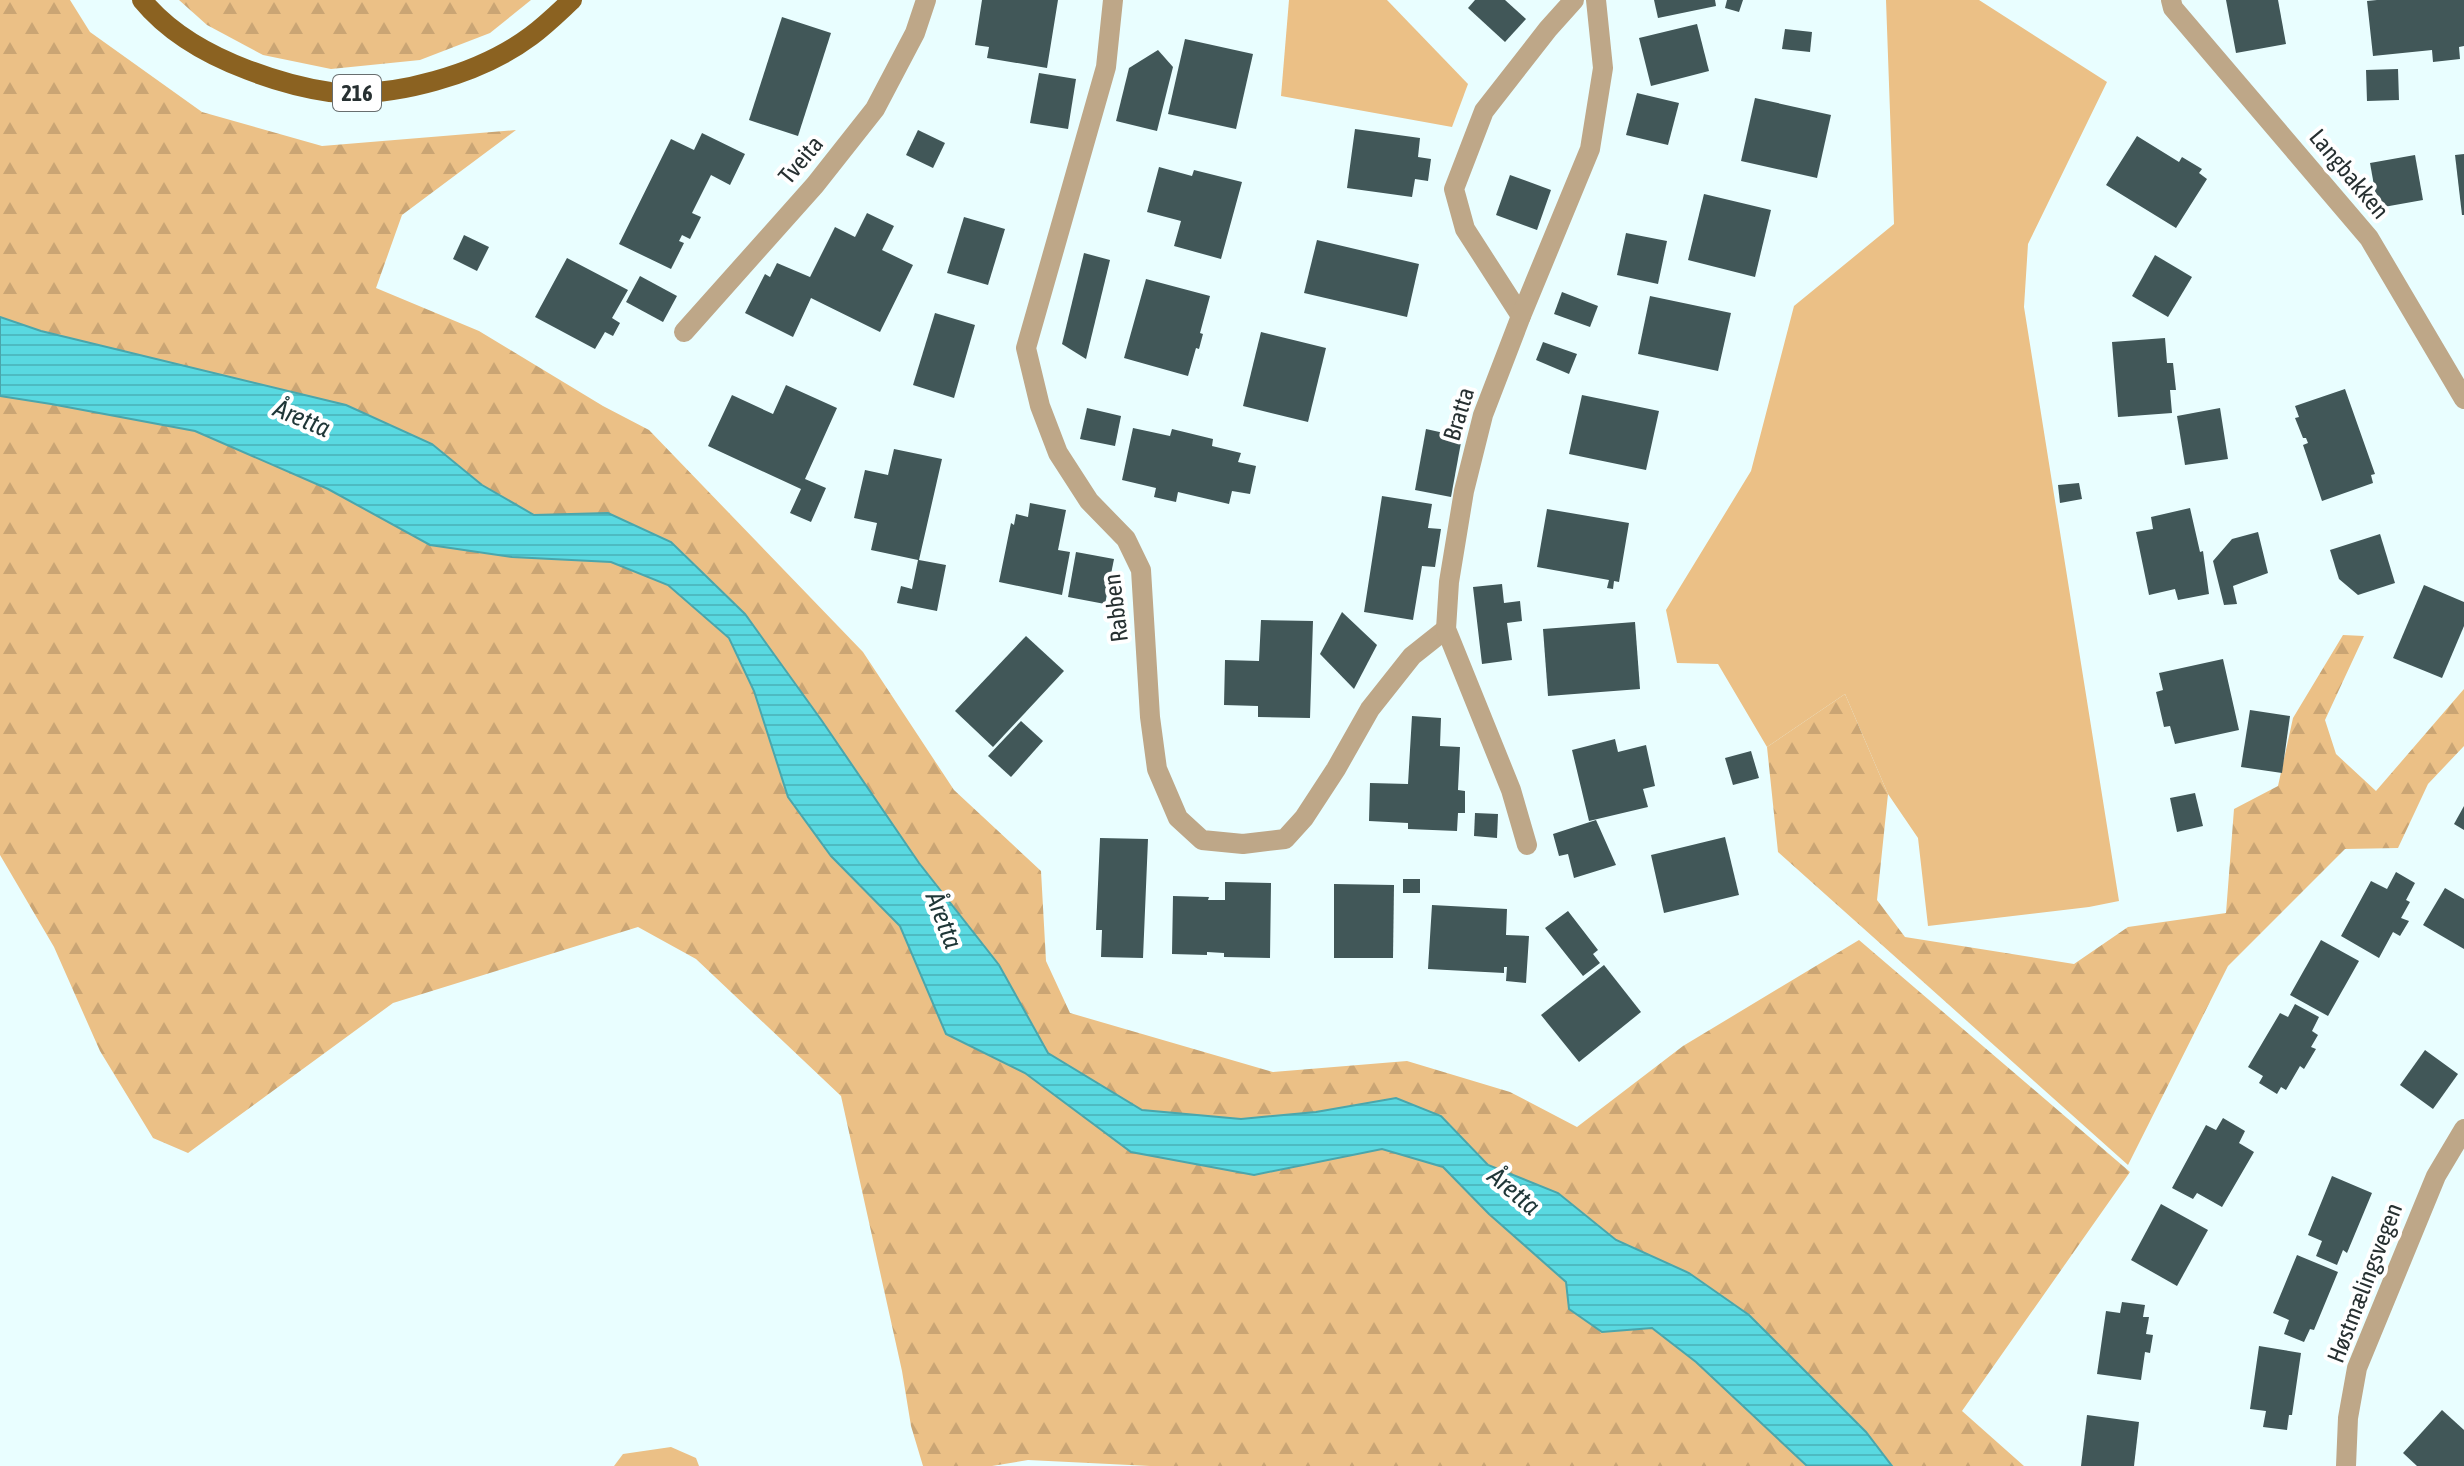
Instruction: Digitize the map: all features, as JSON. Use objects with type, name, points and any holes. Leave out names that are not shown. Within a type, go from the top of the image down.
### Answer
[{"type":"main road","name":"216","points":[[142,0],[166,24],[220,59],[274,80],[329,92],[354,93],[418,86],[477,67],[530,37],[572,0]]},
{"type":"street","name":"Tveita","points":[[684,332],[815,185],[875,109],[915,33],[926,0]]},
{"type":"street","name":"Rabben","points":[[1113,0],[1106,67],[1026,348],[1040,406],[1058,453],[1089,501],[1126,539],[1141,570],[1150,717],[1157,769],[1178,818],[1202,840],[1243,844],[1285,839],[1304,818],[1370,709],[1412,656],[1446,629]]},
{"type":"street","points":[[1521,316],[1465,229],[1454,189],[1484,111],[1574,0]]},
{"type":"street","name":"Bratta","points":[[1527,845],[1511,790],[1446,629],[1449,582],[1464,491],[1483,415],[1590,149],[1603,68],[1596,0]]},
{"type":"street","name":"Langbakken","points":[[2171,0],[2173,8],[2369,238],[2464,399]]},
{"type":"street","name":"Høstmælingsvegen","points":[[2346,1466],[2348,1418],[2357,1368],[2436,1176],[2464,1129]]},
{"type":"green space","points":[[0,0],[70,0],[90,32],[202,112],[322,146],[516,130],[402,215],[376,288],[479,331],[603,406],[649,430],[863,652],[954,790],[1041,871],[1046,961],[1070,1013],[1273,1072],[1407,1061],[1510,1092],[1577,1127],[1683,1046],[1859,940],[2130,1172],[1962,1411],[2024,1466],[1892,1466],[1866,1432],[1689,1273],[1616,1240],[1558,1193],[1488,1165],[1441,1116],[1316,1112],[1241,1119],[1142,1110],[1048,1053],[999,965],[919,863],[745,614],[608,513],[534,515],[482,485],[432,444],[346,405],[41,331],[0,317]]},
{"type":"green space","points":[[179,0],[531,0],[490,33],[420,60],[331,69],[263,55],[207,25]]},
{"type":"green space","points":[[1289,0],[1387,0],[1468,84],[1452,127],[1281,96]]},
{"type":"green space","points":[[1886,0],[1979,0],[2107,82],[2028,244],[2024,307],[2119,901],[1928,926],[1918,838],[1888,794],[1845,694],[1767,747],[1718,664],[1677,663],[1666,610],[1751,471],[1794,306],[1894,224]]},
{"type":"green space","points":[[0,396],[195,431],[328,489],[430,545],[512,557],[611,562],[668,585],[729,638],[831,856],[900,926],[946,1034],[1025,1073],[1131,1152],[1254,1175],[1382,1149],[1443,1167],[1489,1214],[1566,1282],[1602,1332],[1652,1328],[1696,1362],[1807,1466],[1150,1466],[1028,1460],[992,1466],[923,1466],[911,1426],[902,1371],[841,1096],[696,959],[638,927],[393,1003],[188,1153],[153,1138],[100,1051],[54,947],[0,855]]},
{"type":"green space","points":[[2343,635],[2364,636],[2325,720],[2336,754],[2376,791],[2464,689],[2464,746],[2428,784],[2398,848],[2345,849],[2228,966],[2128,1165],[1778,852],[1767,747],[1845,694],[1888,794],[1877,900],[1905,937],[2074,964],[2128,927],[2226,913],[2234,809],[2278,786],[2293,718]]},
{"type":"green space","points":[[671,1447],[696,1458],[699,1466],[614,1466],[623,1454]]},
{"type":"water","name":"Åretta","points":[[0,317],[41,331],[346,405],[432,444],[482,485],[534,515],[608,513],[671,542],[745,614],[919,863],[999,965],[1048,1053],[1142,1110],[1241,1119],[1316,1112],[1396,1098],[1441,1116],[1488,1165],[1558,1193],[1616,1240],[1689,1273],[1749,1315],[1866,1432],[1892,1466],[1807,1466],[1696,1362],[1652,1328],[1602,1332],[1569,1309],[1566,1282],[1489,1214],[1443,1167],[1382,1149],[1254,1175],[1131,1152],[1025,1073],[946,1034],[900,926],[831,856],[788,797],[754,691],[729,638],[668,585],[611,562],[512,557],[430,545],[328,489],[195,431],[0,396]]},
{"type":"building","points":[[982,0],[1058,0],[1047,68],[987,58],[989,47],[975,45]]},
{"type":"building","points":[[1475,0],[1505,0],[1526,19],[1505,42],[1468,8]]},
{"type":"building","points":[[1654,0],[1715,0],[1716,6],[1658,18]]},
{"type":"building","points":[[1727,0],[1743,0],[1739,12],[1725,8]]},
{"type":"building","points":[[2226,0],[2278,0],[2286,44],[2236,53]]},
{"type":"building","points":[[2464,0],[2464,46],[2459,47],[2460,59],[2433,62],[2432,50],[2373,56],[2367,1]]},
{"type":"building","points":[[782,17],[831,33],[798,136],[749,120]]},
{"type":"building","points":[[1697,24],[1709,71],[1651,86],[1639,38]]},
{"type":"building","points":[[1785,29],[1812,32],[1810,52],[1782,49]]},
{"type":"building","points":[[1185,39],[1253,54],[1236,129],[1168,114]]},
{"type":"building","points":[[1158,50],[1173,67],[1157,131],[1116,121],[1129,68]]},
{"type":"building","points":[[2398,69],[2399,100],[2367,101],[2366,70]]},
{"type":"building","points":[[1039,73],[1076,79],[1068,129],[1030,123]]},
{"type":"building","points":[[1637,93],[1679,103],[1668,145],[1626,135]]},
{"type":"building","points":[[1755,98],[1831,115],[1817,178],[1741,161]]},
{"type":"building","points":[[1355,129],[1420,138],[1418,157],[1431,159],[1428,181],[1415,179],[1412,197],[1347,188]]},
{"type":"building","points":[[918,130],[945,143],[933,168],[906,155]]},
{"type":"building","points":[[702,133],[745,154],[730,185],[711,175],[692,213],[701,217],[690,239],[682,235],[679,241],[684,243],[671,269],[619,244],[671,139],[694,150]]},
{"type":"building","points":[[2137,136],[2179,162],[2182,157],[2202,169],[2199,173],[2207,179],[2176,228],[2106,185]]},
{"type":"building","points":[[2464,154],[2464,215],[2462,215],[2455,155]]},
{"type":"building","points":[[2415,155],[2423,200],[2378,208],[2370,163]]},
{"type":"building","points":[[1159,167],[1192,176],[1194,170],[1242,182],[1221,259],[1174,246],[1181,221],[1147,212]]},
{"type":"building","points":[[1510,175],[1551,190],[1537,230],[1496,215]]},
{"type":"building","points":[[1704,194],[1771,210],[1755,277],[1688,260]]},
{"type":"building","points":[[867,213],[894,226],[882,250],[913,265],[880,332],[811,298],[793,337],[745,313],[765,274],[770,277],[777,263],[810,277],[835,227],[855,237]]},
{"type":"building","points":[[964,217],[1005,229],[988,285],[947,273]]},
{"type":"building","points":[[1626,233],[1667,241],[1658,284],[1617,275]]},
{"type":"building","points":[[464,235],[489,247],[477,271],[453,259]]},
{"type":"building","points":[[1317,240],[1419,264],[1407,317],[1304,293]]},
{"type":"building","points":[[1084,253],[1110,260],[1086,359],[1062,344]]},
{"type":"building","points":[[2155,255],[2192,277],[2168,317],[2132,296]]},
{"type":"building","points":[[567,258],[628,290],[612,318],[620,323],[613,336],[605,332],[595,349],[535,317]]},
{"type":"building","points":[[640,276],[677,296],[663,322],[626,302]]},
{"type":"building","points":[[1146,279],[1210,296],[1199,349],[1196,348],[1188,376],[1124,358]]},
{"type":"building","points":[[1562,292],[1598,306],[1590,327],[1554,314]]},
{"type":"building","points":[[1650,296],[1731,313],[1718,371],[1638,354]]},
{"type":"building","points":[[935,313],[975,325],[954,398],[913,385]]},
{"type":"building","points":[[1261,332],[1326,348],[1308,422],[1243,406]]},
{"type":"building","points":[[2165,338],[2167,363],[2173,363],[2176,390],[2170,390],[2172,413],[2118,417],[2112,342]]},
{"type":"building","points":[[1543,342],[1577,354],[1569,374],[1536,360]]},
{"type":"building","points":[[786,385],[837,408],[805,479],[826,488],[811,522],[790,513],[801,489],[708,446],[732,395],[773,414]]},
{"type":"building","points":[[2345,389],[2375,474],[2371,475],[2373,483],[2322,501],[2303,445],[2308,443],[2295,418],[2299,417],[2295,406]]},
{"type":"building","points":[[1582,395],[1659,411],[1646,470],[1569,454]]},
{"type":"building","points":[[1087,408],[1121,416],[1115,446],[1080,439]]},
{"type":"building","points":[[2220,408],[2228,459],[2185,465],[2177,416]]},
{"type":"building","points":[[1133,428],[1170,436],[1172,429],[1213,439],[1212,446],[1241,453],[1238,462],[1256,466],[1250,494],[1232,491],[1229,504],[1178,492],[1176,502],[1154,497],[1156,488],[1122,480]]},
{"type":"building","points":[[1426,429],[1462,437],[1451,497],[1415,490]]},
{"type":"building","points":[[894,449],[942,459],[919,560],[946,565],[937,611],[897,603],[901,586],[912,589],[918,560],[871,550],[877,523],[854,518],[865,470],[888,475]]},
{"type":"building","points":[[2079,483],[2082,499],[2060,503],[2058,485]]},
{"type":"building","points":[[1382,496],[1432,504],[1428,528],[1441,529],[1435,567],[1422,566],[1413,620],[1364,612]]},
{"type":"building","points":[[1030,503],[1066,510],[1058,550],[1070,552],[1062,595],[999,582],[1011,523],[1014,525],[1016,514],[1028,517]]},
{"type":"building","points":[[2190,508],[2200,552],[2203,551],[2209,594],[2178,600],[2175,589],[2149,595],[2136,532],[2153,529],[2151,517]]},
{"type":"building","points":[[1547,509],[1629,523],[1619,582],[1614,581],[1613,589],[1607,588],[1609,580],[1537,567]]},
{"type":"building","points":[[2258,532],[2268,573],[2233,586],[2237,604],[2224,605],[2213,561],[2232,539]]},
{"type":"building","points":[[2380,534],[2395,583],[2358,595],[2339,579],[2330,550]]},
{"type":"building","points":[[1076,552],[1114,559],[1105,604],[1068,597]]},
{"type":"building","points":[[1502,584],[1504,603],[1520,601],[1522,621],[1507,623],[1512,660],[1482,664],[1473,587]]},
{"type":"building","points":[[2424,585],[2464,602],[2464,626],[2442,678],[2393,658]]},
{"type":"building","points":[[1342,612],[1377,645],[1354,689],[1320,654]]},
{"type":"building","points":[[1261,620],[1313,621],[1310,718],[1258,717],[1258,706],[1224,705],[1225,660],[1259,661]]},
{"type":"building","points":[[1635,622],[1640,689],[1548,696],[1543,629]]},
{"type":"building","points":[[1026,636],[1064,671],[993,747],[955,711]]},
{"type":"building","points":[[2223,659],[2239,730],[2175,744],[2170,726],[2164,727],[2156,692],[2163,690],[2159,673]]},
{"type":"building","points":[[2250,710],[2290,716],[2282,773],[2241,767]]},
{"type":"building","points":[[1412,716],[1441,718],[1440,746],[1460,747],[1458,790],[1465,791],[1465,813],[1458,813],[1457,831],[1408,829],[1408,823],[1369,821],[1370,783],[1408,784]]},
{"type":"building","points":[[1021,721],[1043,741],[1011,777],[988,756]]},
{"type":"building","points":[[1615,739],[1618,752],[1646,745],[1655,786],[1643,789],[1648,807],[1589,821],[1572,750]]},
{"type":"building","points":[[1751,751],[1759,778],[1733,785],[1725,758]]},
{"type":"building","points":[[2195,793],[2203,826],[2177,832],[2170,798]]},
{"type":"building","points":[[2464,806],[2464,830],[2454,824]]},
{"type":"building","points":[[1475,813],[1498,814],[1497,838],[1474,836]]},
{"type":"building","points":[[1596,820],[1616,865],[1574,878],[1568,854],[1559,856],[1553,834]]},
{"type":"building","points":[[1725,837],[1739,895],[1664,913],[1651,855]]},
{"type":"building","points":[[1100,838],[1148,839],[1143,958],[1101,957],[1102,930],[1096,930]]},
{"type":"building","points":[[2396,872],[2415,883],[2406,900],[2410,902],[2401,918],[2409,921],[2400,936],[2393,932],[2379,958],[2341,936],[2371,881],[2387,889]]},
{"type":"building","points":[[1403,879],[1420,879],[1420,893],[1403,893]]},
{"type":"building","points":[[1225,882],[1271,883],[1270,958],[1224,957],[1224,953],[1207,952],[1207,955],[1172,954],[1173,896],[1225,900]]},
{"type":"building","points":[[1334,884],[1394,885],[1393,958],[1334,958]]},
{"type":"building","points":[[2445,888],[2464,899],[2464,949],[2423,925]]},
{"type":"building","points":[[1432,905],[1507,909],[1506,935],[1529,936],[1526,983],[1506,981],[1507,967],[1504,967],[1504,973],[1428,969]]},
{"type":"building","points":[[1568,911],[1598,950],[1593,954],[1600,963],[1583,976],[1545,928]]},
{"type":"building","points":[[2321,940],[2359,961],[2328,1016],[2290,995]]},
{"type":"building","points":[[1604,965],[1641,1012],[1579,1062],[1541,1015]]},
{"type":"building","points":[[2295,1004],[2319,1017],[2312,1031],[2318,1035],[2311,1047],[2316,1049],[2304,1069],[2300,1066],[2286,1090],[2281,1087],[2277,1094],[2259,1083],[2263,1076],[2248,1067],[2280,1013],[2288,1017]]},
{"type":"building","points":[[2425,1050],[2458,1074],[2433,1109],[2400,1085]]},
{"type":"building","points":[[2223,1118],[2245,1131],[2239,1143],[2254,1152],[2222,1207],[2197,1193],[2193,1199],[2172,1188],[2206,1125],[2216,1130]]},
{"type":"building","points":[[2332,1176],[2372,1193],[2347,1253],[2343,1250],[2337,1265],[2316,1256],[2322,1241],[2308,1235]]},
{"type":"building","points":[[2161,1204],[2208,1230],[2177,1286],[2131,1260]]},
{"type":"building","points":[[2297,1255],[2338,1272],[2314,1330],[2310,1329],[2304,1342],[2284,1334],[2289,1320],[2273,1313]]},
{"type":"building","points":[[2122,1302],[2145,1305],[2143,1317],[2149,1317],[2146,1334],[2153,1335],[2150,1353],[2145,1352],[2141,1380],[2097,1374],[2106,1311],[2120,1313]]},
{"type":"building","points":[[2259,1346],[2301,1353],[2287,1430],[2263,1427],[2266,1411],[2250,1409]]},
{"type":"building","points":[[2442,1410],[2464,1430],[2464,1466],[2417,1466],[2403,1453]]},
{"type":"building","points":[[2087,1415],[2139,1422],[2134,1466],[2081,1466]]}]
